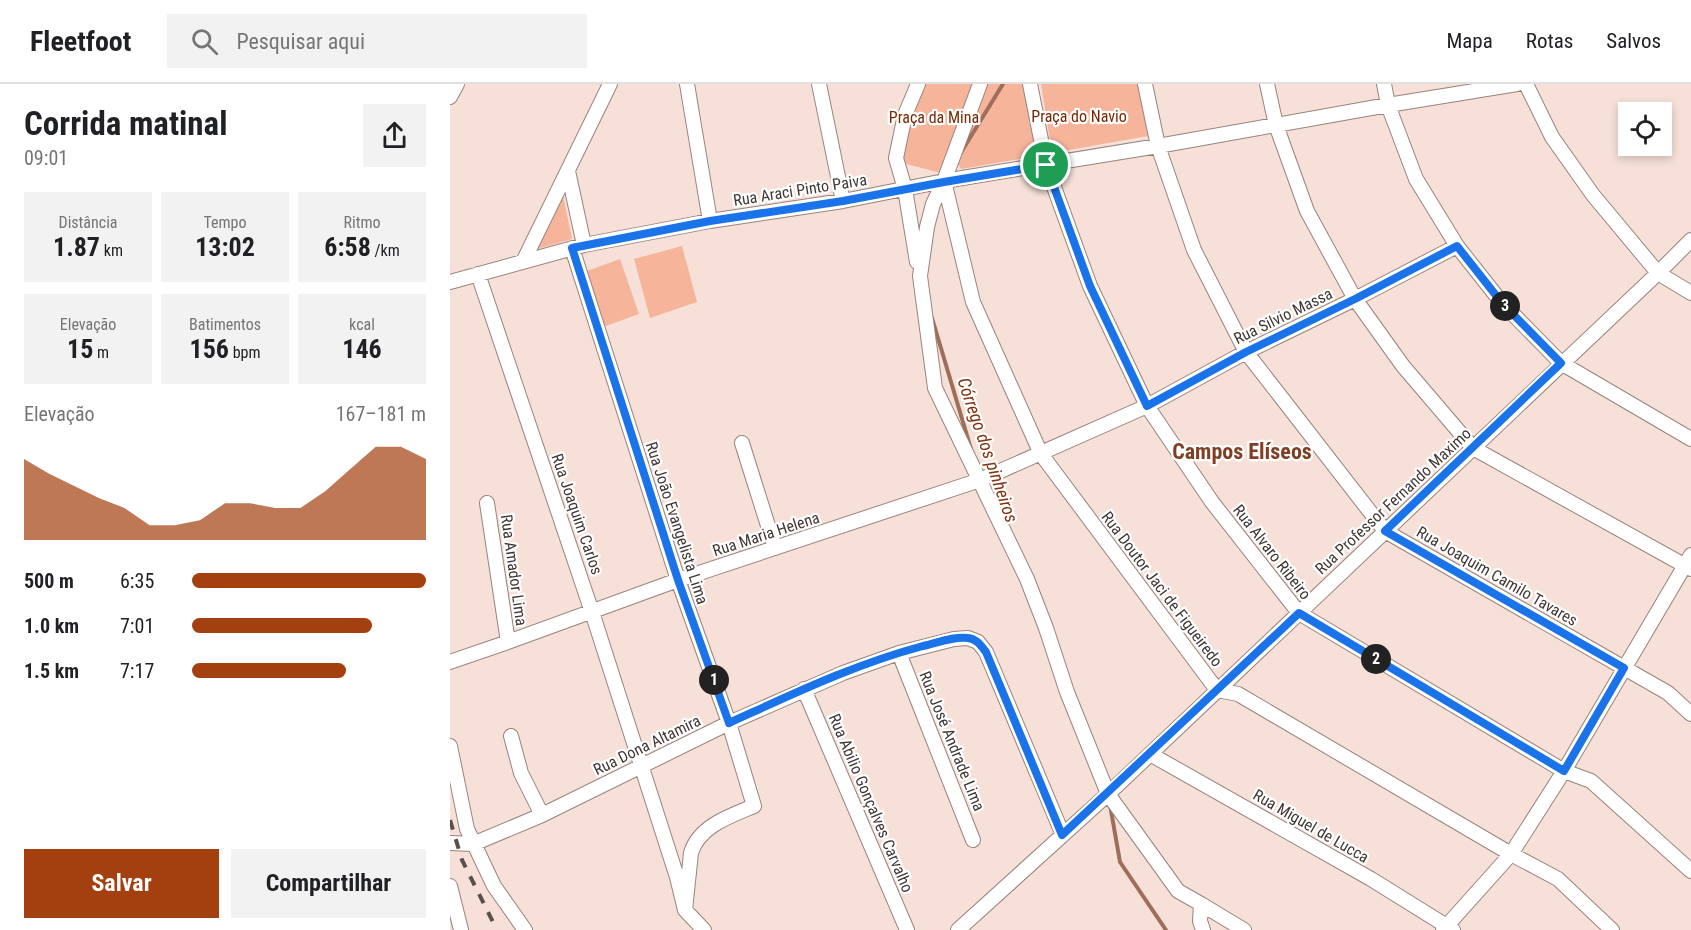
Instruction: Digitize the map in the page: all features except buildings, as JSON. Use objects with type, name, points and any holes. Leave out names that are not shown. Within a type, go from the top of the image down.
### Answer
[{"type":"street","points":[[450,97],[457,84]]},
{"type":"street","points":[[523,262],[610,84]]},
{"type":"street","points":[[687,84],[710,221]]},
{"type":"street","points":[[819,84],[843,201]]},
{"type":"street","points":[[918,84],[905,115],[896,158],[905,189],[920,276],[935,388],[1027,579],[1067,692],[1108,794],[1178,891],[1244,930]]},
{"type":"street","points":[[920,276],[929,216],[980,84]]},
{"type":"street","name":"Rua Alvaro Ribeiro","points":[[1030,84],[1046,165],[1090,286],[1147,406],[1212,502],[1299,613],[1564,771],[1591,781],[1691,871]]},
{"type":"street","name":"Rua Joaquim Camilo Tavares","points":[[1145,84],[1158,146],[1194,250],[1246,352],[1385,531],[1668,693],[1691,714]]},
{"type":"street","points":[[1267,84],[1276,125],[1307,211],[1355,299],[1403,366],[1473,448],[1689,563],[1564,771],[1510,854],[1448,928]]},
{"type":"street","points":[[1384,84],[1388,105],[1416,179],[1457,246],[1502,303],[1561,363],[1691,439]]},
{"type":"street","name":"Rua Araci Pinto Paiva","points":[[450,282],[578,247],[710,221],[843,201],[1517,84]]},
{"type":"street","points":[[1526,84],[1552,137],[1593,195],[1658,273],[1691,293]]},
{"type":"street","name":"Rua João Evangelista Lima","points":[[568,171],[578,247],[678,580],[729,723],[754,806],[723,819],[699,836],[693,844],[686,910]]},
{"type":"street","name":"Rua Doutor Jaci de Figueiredo","points":[[944,182],[974,303],[1041,454],[1217,690],[1238,694],[1510,854],[1558,879],[1612,930]]},
{"type":"street","name":"Rua Professor Fernando Maximo","points":[[958,930],[1108,794],[1691,240]]},
{"type":"street","name":"Rua Silvio Massa","points":[[958,488],[1041,454],[1147,406],[1246,352],[1457,246]]},
{"type":"street","name":"Rua Joaquim Carlos","points":[[478,274],[592,612],[686,910]]},
{"type":"street","points":[[742,443],[775,548]]},
{"type":"street","name":"Rua Maria Helena","points":[[450,662],[678,580],[958,488]]},
{"type":"street","name":"Rua Amador Lima","points":[[487,503],[508,642]]},
{"type":"street","name":"Rua Dona Altamira","points":[[473,844],[542,814],[804,689],[899,653],[954,639],[968,638],[978,642],[986,652],[1062,835]]},
{"type":"street","name":"Rua José Andrade Lima","points":[[899,653],[974,840]]},
{"type":"street","name":"Rua Abilio Gonçalves Carvalho","points":[[804,689],[907,930]]},
{"type":"street","points":[[511,736],[521,773],[542,814]]},
{"type":"street","points":[[450,746],[467,830],[494,886],[525,930]]},
{"type":"street","name":"Rua Miguel de Lucca","points":[[1150,754],[1371,879],[1448,928]]},
{"type":"street","points":[[450,843],[473,844]]},
{"type":"street","points":[[450,886],[460,930]]},
{"type":"street","points":[[1201,904],[1200,921],[1203,930]]},
{"type":"street","points":[[686,910],[704,930]]},
{"type":"green space","name":"Praça da Mina","points":[[918,84],[975,84],[941,173],[902,163],[907,112]]},
{"type":"green space","points":[[988,84],[1024,84],[1037,154],[961,169],[958,164]]},
{"type":"green space","name":"Praça do Navio","points":[[1041,84],[1139,84],[1148,136],[1052,153]]},
{"type":"green space","points":[[563,195],[572,239],[537,249]]},
{"type":"green space","points":[[682,246],[697,302],[650,318],[634,259]]},
{"type":"green space","points":[[620,259],[639,314],[603,327],[584,272]]},
{"type":"waterway","name":"Córrego dos pinheiros","points":[[960,154],[1003,84]]},
{"type":"waterway","name":"Córrego dos pinheiros","points":[[932,318],[971,449]]},
{"type":"waterway","name":"Córrego dos pinheiros","points":[[1110,805],[1120,862],[1166,930]]},
{"type":"railway","points":[[450,820],[462,860],[497,930]]},
{"type":"district","name":"Campos Elíseos","points":[[1242,451]]},
{"type":"route","points":[[1046,165],[1090,286],[1147,406],[1246,352],[1457,246],[1502,303],[1561,363],[1385,531],[1624,668],[1564,771],[1299,613],[1062,835],[986,652],[978,642],[968,638],[954,639],[899,653],[804,689],[729,723],[678,580],[572,248],[710,221],[843,201],[1046,165]]}]
